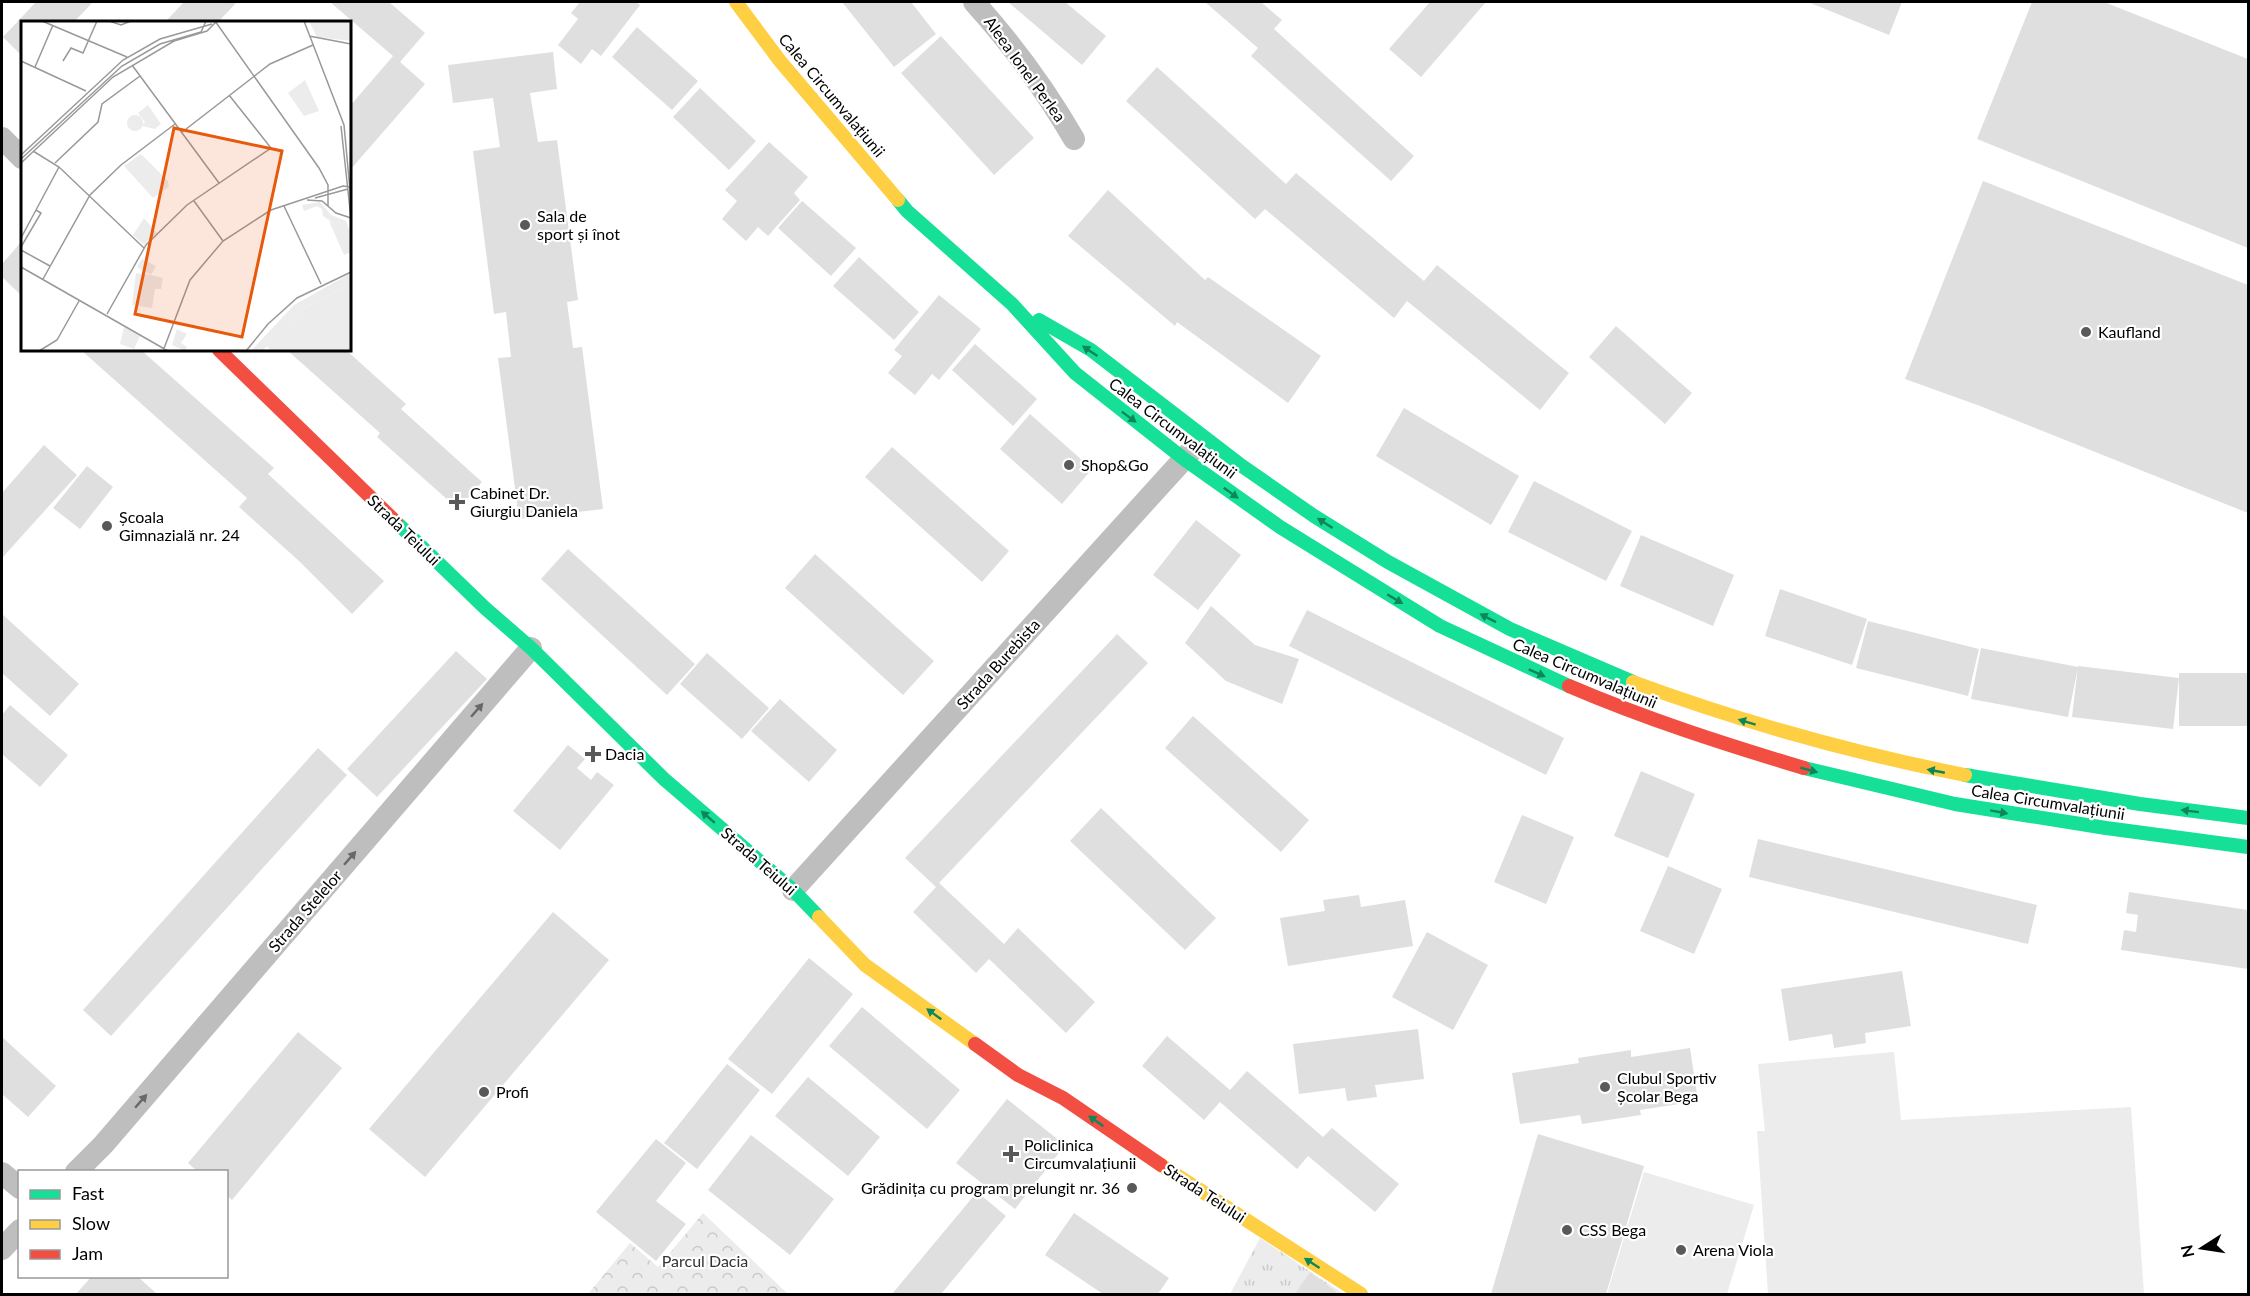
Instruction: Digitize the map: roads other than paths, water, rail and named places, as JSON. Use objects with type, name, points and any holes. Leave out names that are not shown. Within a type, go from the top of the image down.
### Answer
[{"type":"main road","name":"Calea Circumvalațiunii","points":[[736,2],[780,61],[907,211],[1012,304],[1075,373],[1184,459],[1310,547],[1401,603],[1484,648],[1630,711],[1713,741],[1773,759],[1913,795],[2067,822],[2248,847]]},
{"type":"main road","name":"Calea Circumvalațiunii","points":[[1012,304],[1092,351],[1203,438],[1335,530],[1454,601],[1544,645],[1680,700],[1780,732],[1909,765],[2071,794],[2248,818]]},
{"type":"main road","name":"Strada Teiului","points":[[220,351],[485,608],[531,648],[664,779],[793,890],[865,965],[1018,1075],[1063,1098],[1109,1131],[1361,1294]]},
{"type":"street","name":"Aleea Ionel Perlea","points":[[974,2],[1004,36],[1054,105],[1074,139]]},
{"type":"street","points":[[2,138],[21,157]]},
{"type":"street","name":"Strada Burebista","points":[[793,890],[1203,438]]},
{"type":"street","name":"Strada Stelelor","points":[[78,1170],[103,1145],[531,648]]},
{"type":"street","points":[[2,1173],[18,1186]]},
{"type":"street","points":[[2,1249],[18,1232]]},
{"type":"place","name":"Sala de sport și înot","points":[[525,225]]},
{"type":"place","name":"Kaufland","points":[[2086,332]]},
{"type":"place","name":"Shop&Go","points":[[1069,465]]},
{"type":"place","name":"Cabinet Dr. Giurgiu Daniela","points":[[457,502]]},
{"type":"place","name":"Școala Gimnazială nr. 24","points":[[107,526]]},
{"type":"place","name":"Dacia","points":[[593,754]]},
{"type":"place","name":"Clubul Sportiv Școlar Bega","points":[[1605,1087]]},
{"type":"place","name":"Profi","points":[[484,1092]]},
{"type":"place","name":"Policlinica Circumvalațiunii","points":[[1011,1154]]},
{"type":"place","name":"Grădinița cu program prelungit nr. 36","points":[[1132,1188]]},
{"type":"place","name":"CSS Bega","points":[[1567,1230]]},
{"type":"place","name":"Arena Viola","points":[[1681,1250]]},
{"type":"park label","name":"Parcul Dacia","points":[[705,1261]]}]
